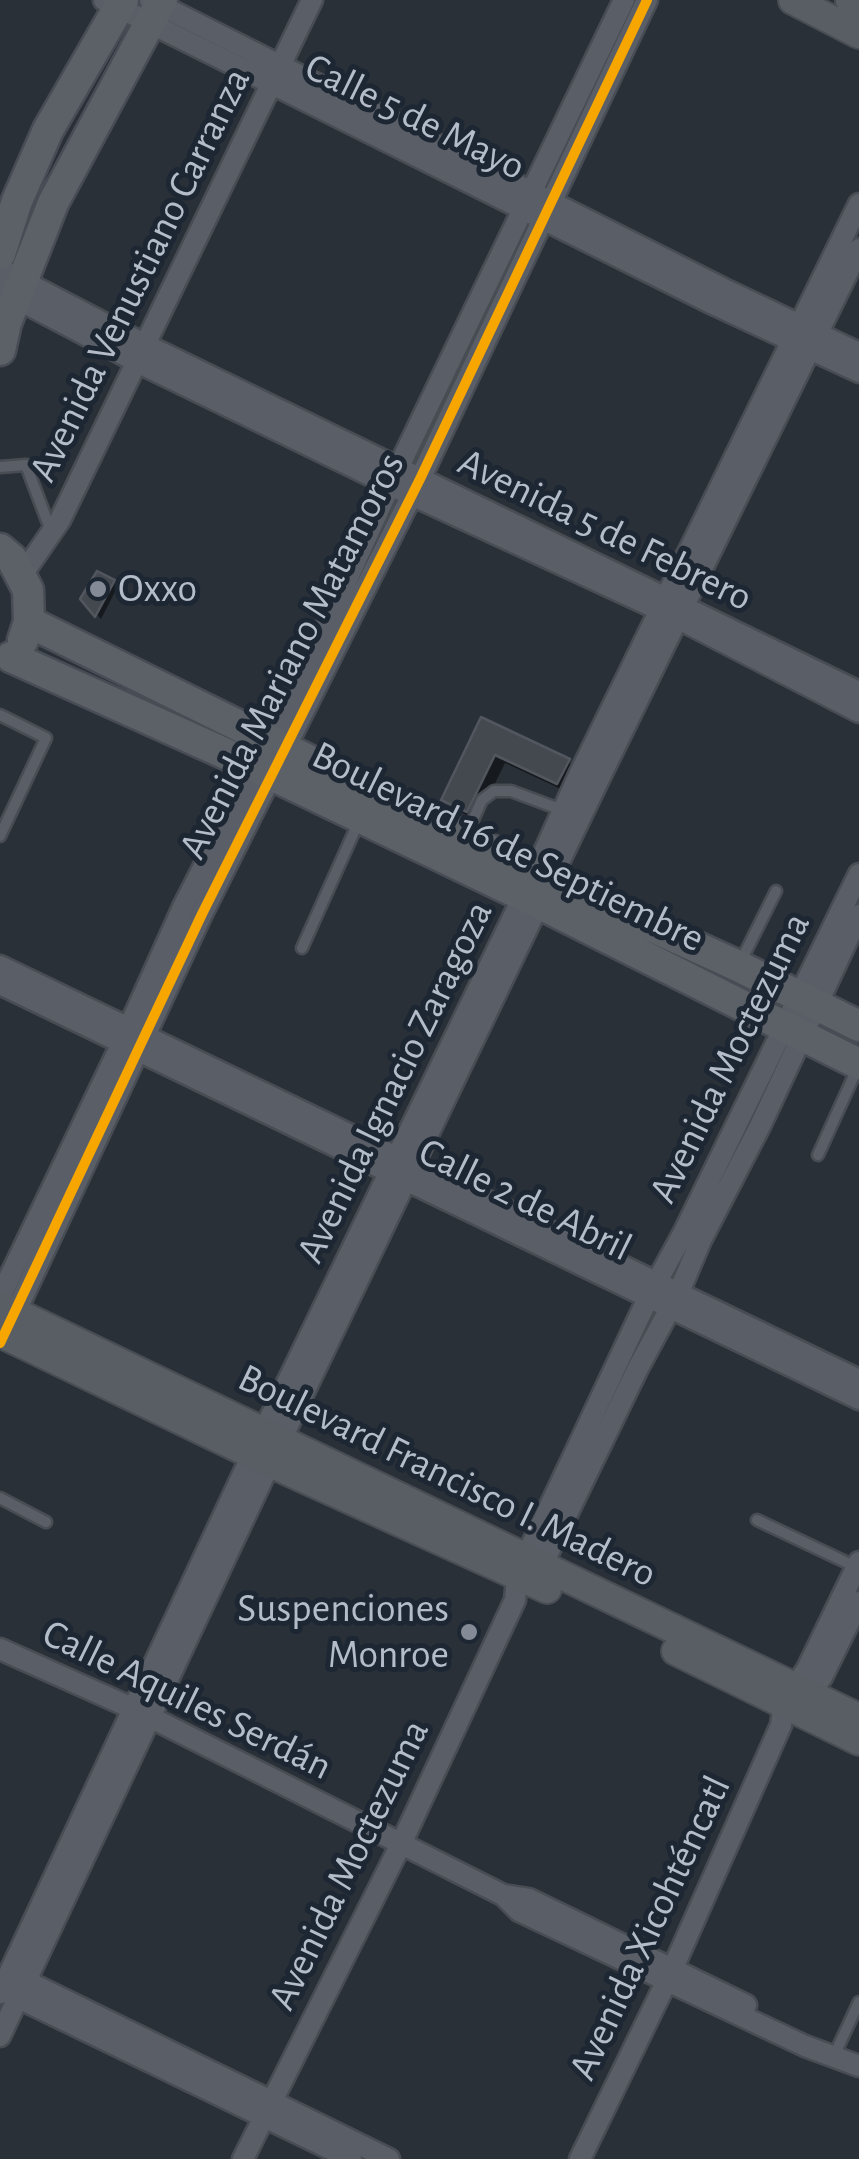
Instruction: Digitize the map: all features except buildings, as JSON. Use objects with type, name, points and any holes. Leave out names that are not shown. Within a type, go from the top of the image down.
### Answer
[{"type":"main road","points":[[792,0],[859,34]]},
{"type":"main road","points":[[850,0],[859,4]]},
{"type":"main road","points":[[0,254],[48,130],[115,2]]},
{"type":"main road","points":[[0,350],[9,284],[155,7]]},
{"type":"main road","points":[[3,664],[22,640],[28,622],[28,590],[8,555]]},
{"type":"main road","name":"Boulevard 16 de Septiembre","points":[[28,622],[270,758],[360,818],[738,966],[859,1026]]},
{"type":"main road","name":"Boulevard 16 de Septiembre","points":[[3,664],[270,758],[466,837],[537,888],[792,1032],[859,1064]]},
{"type":"main road","name":"Boulevard Francisco I. Madero","points":[[3,1321],[794,1703],[859,1741]]},
{"type":"main road","name":"Boulevard Francisco I. Madero","points":[[794,1703],[859,1718]]},
{"type":"street","name":"Avenida Venustiano Carranza","points":[[8,555],[52,532],[312,0]]},
{"type":"street","name":"Avenida Mariano Matamoros","points":[[601,72],[624,0]]},
{"type":"street","name":"Avenida Mariano Matamoros","points":[[322,658],[394,477],[460,344],[537,206],[601,72],[647,0]]},
{"type":"street","name":"Calle 5 de Mayo","points":[[115,2],[155,7],[276,76],[719,297],[806,335],[859,372]]},
{"type":"street","name":"Avenida Ignacio Zaragoza","points":[[0,2036],[8,1985],[76,1852],[589,777],[806,335],[859,205]]},
{"type":"street","name":"Avenida Mariano Matamoros","points":[[3,1321],[193,909],[416,486],[479,353],[537,206]]},
{"type":"street","name":"Avenida Ignacio Zaragoza","points":[[806,335],[859,249]]},
{"type":"street","name":"Avenida 5 de Febrero","points":[[9,284],[141,354],[848,694],[859,712]]},
{"type":"street","points":[[806,335],[859,353]]},
{"type":"street","points":[[460,344],[479,353]]},
{"type":"street","name":"Avenida Ignacio Zaragoza","points":[[537,888],[562,810],[589,777]]},
{"type":"street","name":"Avenida Moctezuma","points":[[243,2159],[401,1844],[629,1363],[653,1290],[692,1236],[854,910],[859,874]]},
{"type":"street","name":"Calle 2 de Abril","points":[[0,966],[69,1011]]},
{"type":"street","name":"Calle 2 de Abril","points":[[0,984],[134,1041],[496,1217],[843,1379],[859,1399]]},
{"type":"street","name":"Avenida Moctezuma","points":[[629,1363],[674,1300],[692,1236]]},
{"type":"street","name":"Avenida Xicohténcatl","points":[[580,2159],[670,1975],[794,1703],[822,1677],[853,1600],[858,1565]]},
{"type":"street","name":"Calle Aquiles Serdán","points":[[0,1649],[142,1713],[503,1896],[519,1911],[670,1975],[846,2059]]},
{"type":"street","points":[[8,1985],[268,2108],[389,2159]]},
{"type":"street","points":[[268,2108],[351,2159]]},
{"type":"lane","points":[[0,467],[26,465],[52,532]]},
{"type":"lane","points":[[0,715],[46,738],[0,836]]},
{"type":"lane","points":[[466,837],[482,800],[494,790],[511,790],[562,810]]},
{"type":"lane","points":[[302,948],[360,818]]},
{"type":"lane","points":[[738,966],[776,891]]},
{"type":"lane","points":[[818,1154],[859,1064]]},
{"type":"lane","points":[[0,1498],[46,1522]]},
{"type":"lane","points":[[757,1520],[858,1565]]},
{"type":"lane","points":[[846,2059],[859,2002]]},
{"type":"transit line","points":[[0,1343],[202,914],[420,479],[647,0]]},
{"type":"place","name":"Oxxo","points":[[98,589]]},
{"type":"place","name":"Suspenciones Monroe","points":[[469,1632]]}]
